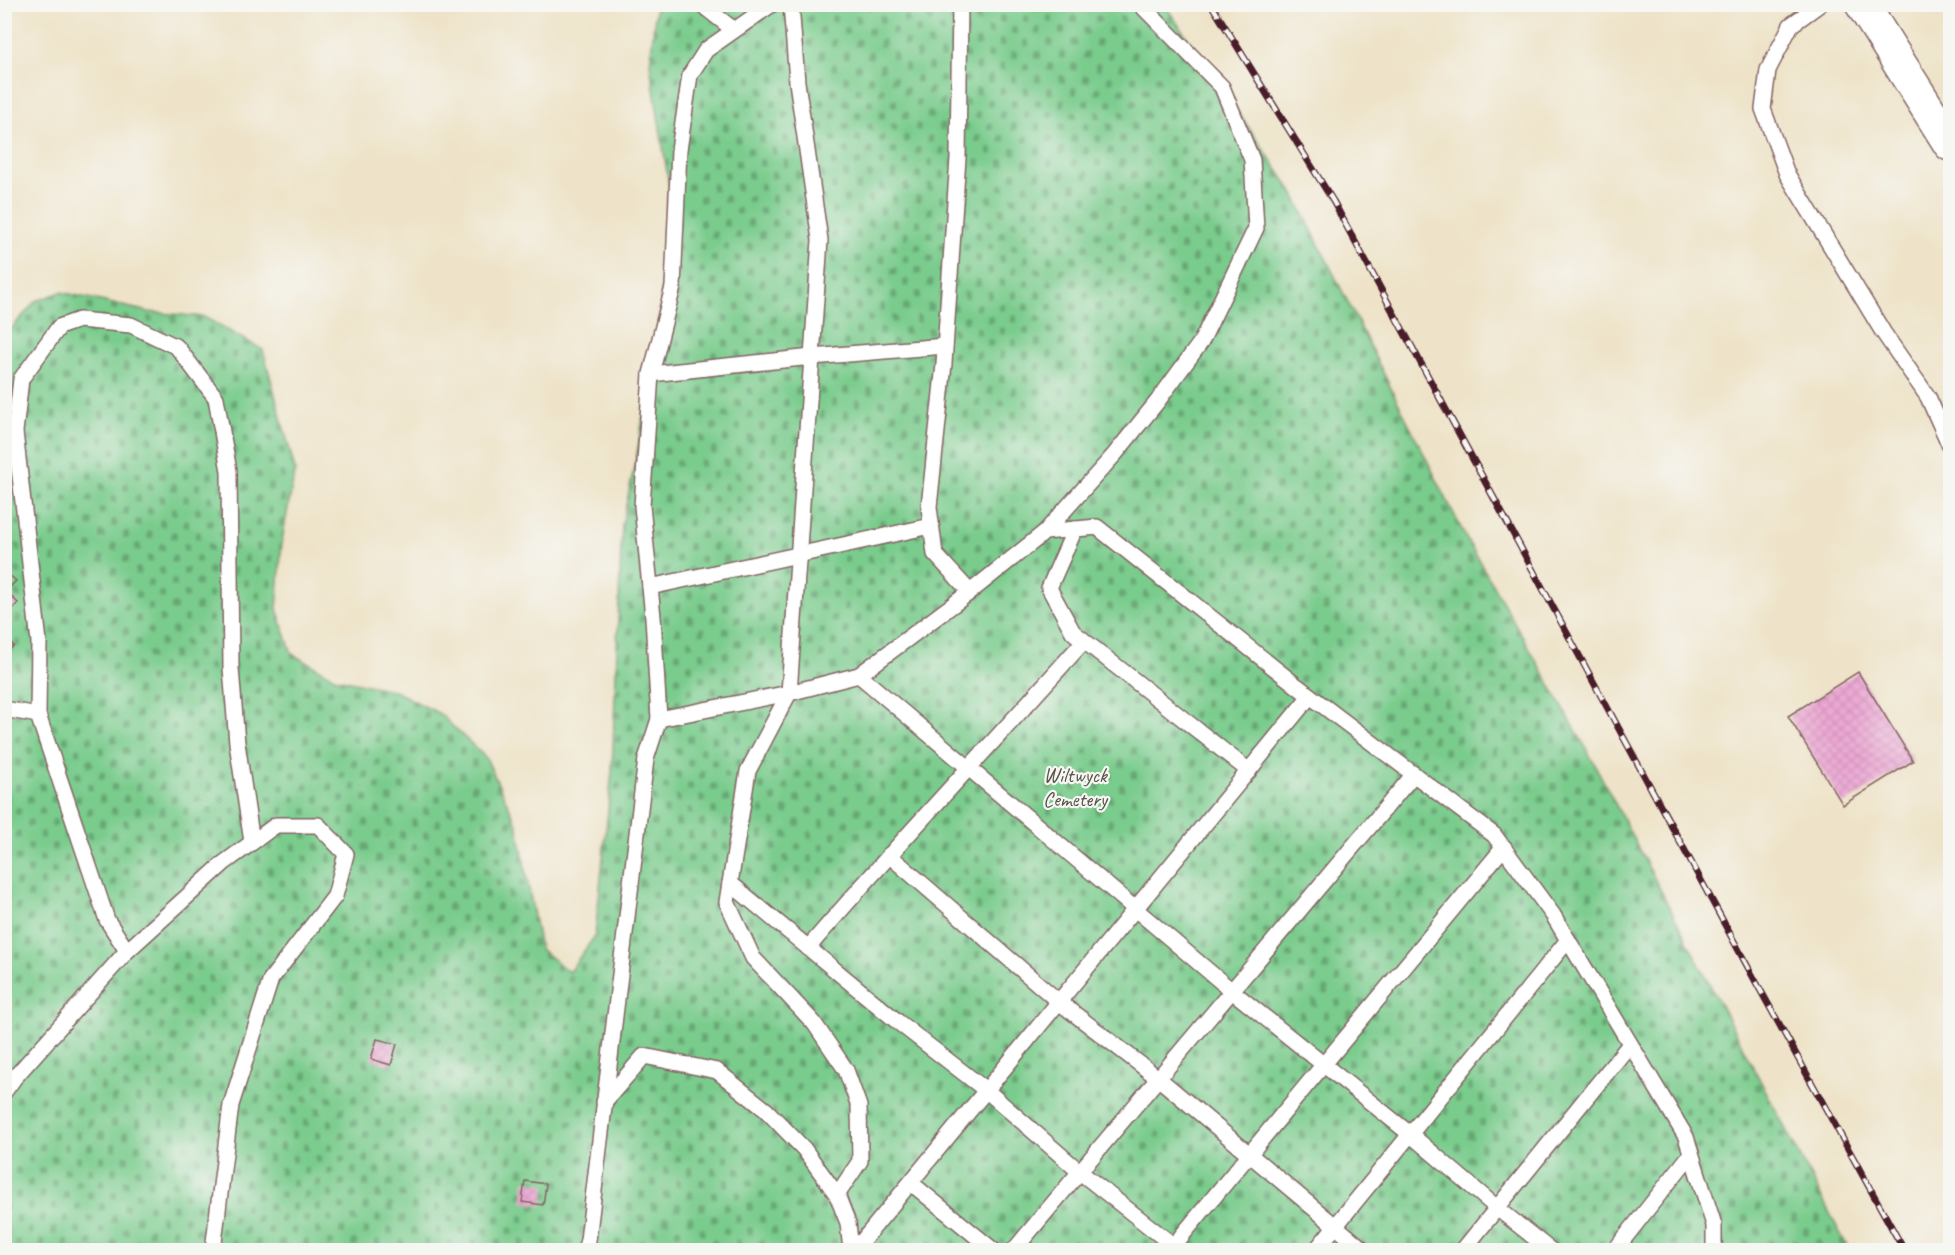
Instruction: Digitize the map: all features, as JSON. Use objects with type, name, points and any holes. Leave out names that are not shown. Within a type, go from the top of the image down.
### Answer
[{"type":"main road","points":[[1862,4],[1950,144]]},
{"type":"lane","points":[[705,4],[706,8],[734,30]]},
{"type":"lane","points":[[585,1251],[646,759],[659,719],[642,506],[651,374],[673,286],[680,150],[690,75],[706,50],[772,4]]},
{"type":"lane","points":[[791,4],[797,82],[820,240],[789,693],[748,771],[726,902],[753,958],[814,1023],[846,1070],[859,1106],[860,1161],[837,1195]]},
{"type":"lane","points":[[960,4],[957,158],[945,346],[929,507],[935,554],[970,592]]},
{"type":"lane","points":[[659,719],[789,693],[859,675],[1046,532],[1122,445],[1201,342],[1256,228],[1252,160],[1222,87],[1140,4]]},
{"type":"lane","points":[[1820,4],[1791,25],[1768,70],[1763,110],[1787,174],[1883,332],[1928,398],[1950,446]]},
{"type":"lane","points":[[127,951],[107,920],[38,715],[39,642],[15,432],[21,379],[59,327],[79,320],[131,325],[177,347],[216,398],[229,471],[231,669],[237,743],[252,842]]},
{"type":"lane","points":[[651,374],[945,346]]},
{"type":"lane","points":[[650,587],[931,526]]},
{"type":"lane","points":[[1046,532],[1097,527],[1310,696],[1494,835],[1553,915],[1686,1137],[1714,1225],[1714,1251]]},
{"type":"lane","points":[[1075,529],[1049,588],[1073,632],[1249,771]]},
{"type":"lane","points":[[808,948],[889,855],[1084,641]]},
{"type":"lane","points":[[859,675],[1232,991],[1410,1134],[1550,1251]]},
{"type":"lane","points":[[853,1251],[1310,696]]},
{"type":"lane","points":[[4,709],[38,715]]},
{"type":"lane","points":[[1014,1251],[1414,774]]},
{"type":"lane","points":[[4,1092],[127,951],[224,863],[276,825],[318,825],[346,854],[335,896],[271,979],[231,1105],[213,1251]]},
{"type":"lane","points":[[729,883],[898,1022],[987,1091],[1080,1172],[1174,1249],[1504,847]]},
{"type":"lane","points":[[889,855],[1059,1002],[1158,1078],[1364,1251]]},
{"type":"lane","points":[[1316,1251],[1568,940]]},
{"type":"lane","points":[[1463,1251],[1630,1044]]},
{"type":"lane","points":[[604,1102],[644,1056],[717,1071],[766,1110],[804,1149],[837,1195],[848,1223],[853,1251]]},
{"type":"lane","points":[[1615,1251],[1691,1154]]},
{"type":"lane","points":[[911,1183],[993,1251]]},
{"type":"green space","name":"Wiltwyck Cemetery","points":[[656,4],[1165,5],[1292,191],[1465,536],[1586,748],[1849,1250],[5,1250],[5,336],[36,301],[61,292],[149,312],[204,317],[263,350],[295,470],[282,540],[277,609],[292,654],[336,678],[395,691],[440,714],[486,758],[517,824],[540,949],[569,972],[595,936],[612,771],[622,525],[637,454],[659,324],[669,185],[650,64]]},
{"type":"building","points":[[4,570],[16,581],[6,591],[18,603],[4,618]]},
{"type":"building","points":[[4,637],[14,646],[4,655]]},
{"type":"building","points":[[1858,672],[1913,761],[1843,805],[1788,716]]},
{"type":"building","points":[[377,1039],[397,1044],[391,1065],[371,1059]]},
{"type":"building","points":[[525,1181],[546,1184],[543,1205],[522,1202]]},
{"type":"railway","points":[[1211,4],[1333,201],[1756,982],[1904,1250]]}]
